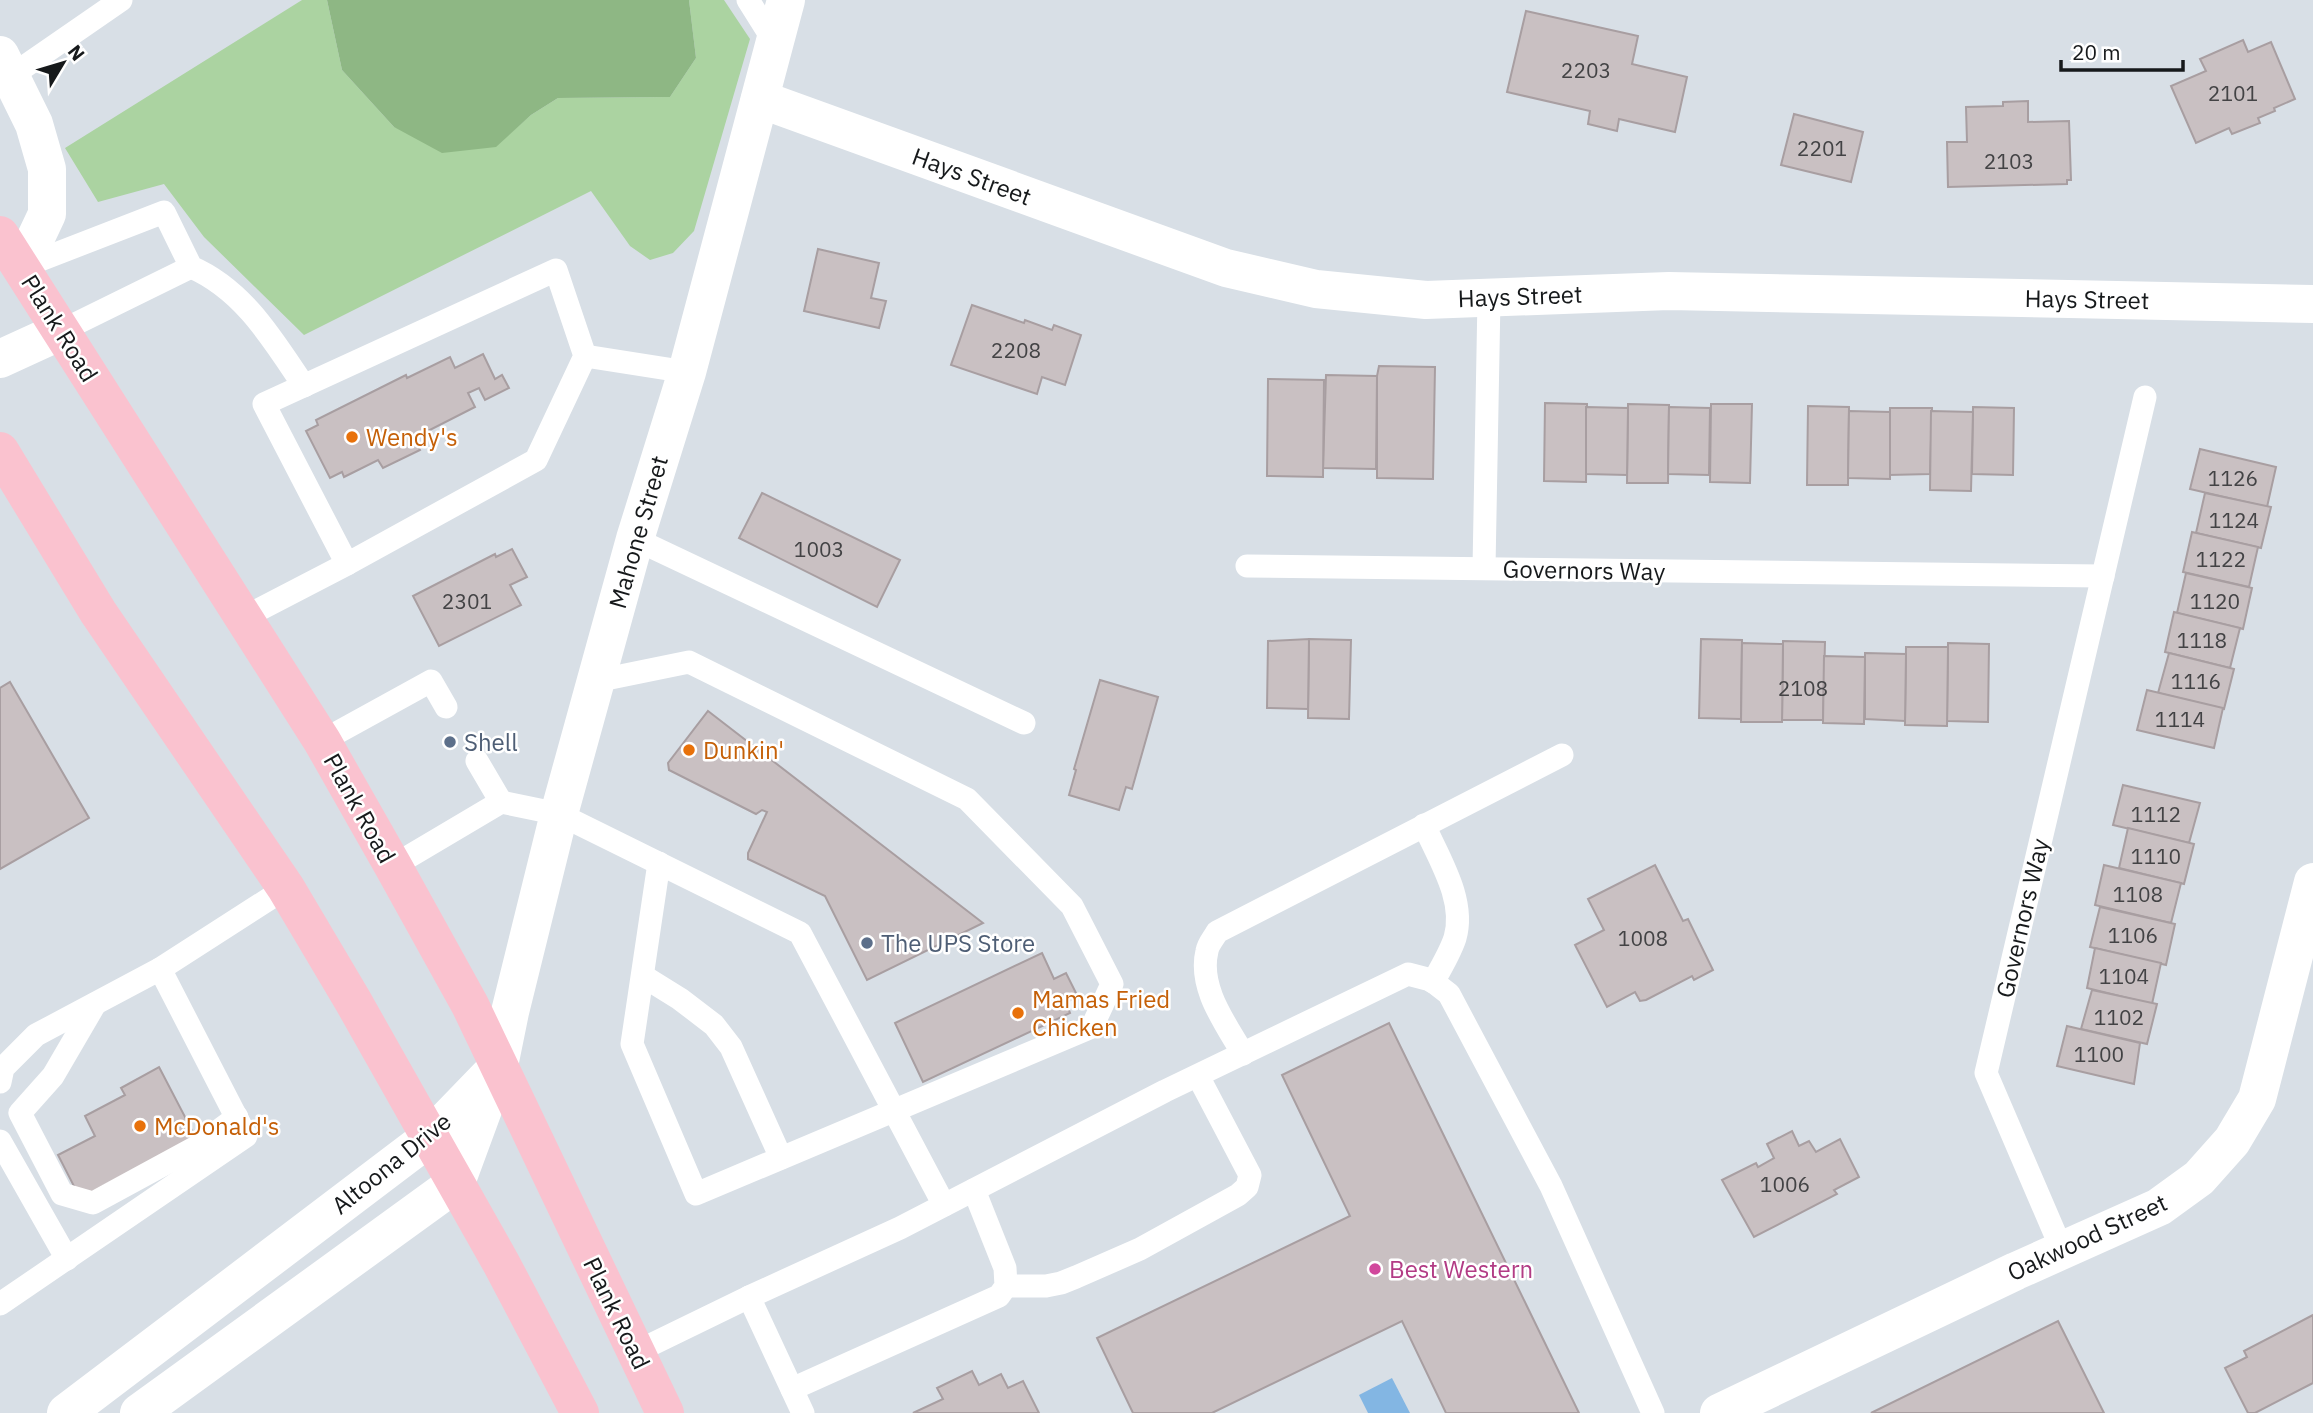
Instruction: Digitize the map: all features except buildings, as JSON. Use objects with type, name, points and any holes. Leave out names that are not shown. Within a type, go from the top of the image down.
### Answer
[{"type":"highway","name":"Plank Road","points":[[0,234],[11,272],[61,331],[322,741],[393,866],[470,1004],[665,1413]]},
{"type":"highway","points":[[0,451],[98,612],[286,888],[502,1263],[580,1413]]},
{"type":"street","name":"Mahone Street","points":[[499,1066],[559,814],[635,538],[687,372],[786,0]]},
{"type":"street","points":[[6,66],[34,124],[47,169],[47,214],[11,272]]},
{"type":"street","name":"Hays Street","points":[[760,99],[1226,268],[1316,289],[1426,300],[1669,291],[2313,304]]},
{"type":"street","points":[[0,359],[61,331]]},
{"type":"street","name":"Oakwood Street","points":[[1719,1413],[2062,1250],[2159,1207],[2199,1178],[2232,1141],[2257,1099],[2313,882]]},
{"type":"street","name":"Altoona Drive","points":[[66,1413],[430,1137],[499,1066]]},
{"type":"street","name":"Altoona Drive","points":[[139,1413],[456,1183],[499,1066]]},
{"type":"lane","points":[[748,0],[775,43]]},
{"type":"lane","points":[[6,66],[118,1]]},
{"type":"lane","points":[[11,272],[164,212],[191,267],[207,274],[229,290],[250,311],[304,386]]},
{"type":"lane","points":[[61,331],[191,267]]},
{"type":"lane","points":[[243,618],[347,564],[536,460],[585,356],[556,270],[264,404],[347,564]]},
{"type":"lane","name":"Governors Way","points":[[1484,568],[1489,298]]},
{"type":"lane","points":[[585,356],[687,372]]},
{"type":"lane","name":"Governors Way","points":[[2062,1250],[1986,1073],[2145,397]]},
{"type":"lane","points":[[635,538],[1024,723]]},
{"type":"lane","name":"Governors Way","points":[[1248,566],[2103,576]]},
{"type":"lane","points":[[596,681],[689,662],[967,799],[1072,906],[1112,984],[1092,1027],[696,1194],[632,1044],[659,863]]},
{"type":"lane","points":[[322,741],[431,681],[446,707]]},
{"type":"lane","points":[[1243,1054],[1213,1001],[1205,970],[1207,949],[1217,932],[1562,755]]},
{"type":"lane","points":[[477,761],[501,802]]},
{"type":"lane","points":[[393,866],[501,802],[559,814],[800,933],[944,1205]]},
{"type":"lane","points":[[1424,825],[1455,896],[1458,912],[1454,941],[1433,982]]},
{"type":"lane","points":[[0,1082],[3,1068],[36,1035],[160,969],[286,888]]},
{"type":"lane","points":[[0,1304],[246,1136],[160,969]]},
{"type":"lane","points":[[636,1352],[900,1228],[1198,1076],[1408,974],[1433,982],[1449,994],[1551,1186],[1653,1413]]},
{"type":"lane","points":[[643,976],[714,1025],[732,1046],[782,1158]]},
{"type":"lane","points":[[94,1004],[53,1076],[20,1113],[62,1194],[93,1203],[198,1146],[237,1117]]},
{"type":"lane","points":[[1006,1286],[1045,1286],[1076,1277],[1140,1249],[1238,1195],[1247,1187],[1250,1175],[1198,1076]]},
{"type":"lane","points":[[0,1141],[67,1259]]},
{"type":"lane","points":[[792,1389],[999,1296],[1006,1286],[1005,1268],[974,1190]]},
{"type":"lane","points":[[749,1297],[803,1413]]},
{"type":"green space","points":[[302,0],[327,0],[342,70],[394,127],[496,146],[531,115],[558,98],[670,97],[696,58],[689,0],[724,0],[750,39],[694,231],[673,253],[650,260],[630,246],[591,191],[304,335],[204,237],[164,184],[98,202],[65,148]]},
{"type":"green space","points":[[327,0],[689,0],[696,58],[670,97],[558,98],[531,115],[496,147],[442,153],[394,127],[342,70]]},
{"type":"water","points":[[1392,1378],[1410,1413],[1368,1413],[1359,1395]]},
{"type":"place","name":"Wendy's","points":[[352,437]]},
{"type":"place","name":"Shell","points":[[450,742]]},
{"type":"place","name":"Dunkin'","points":[[689,750]]},
{"type":"place","name":"The UPS Store","points":[[867,943]]},
{"type":"place","name":"Mamas Fried Chicken","points":[[1018,1013]]},
{"type":"place","name":"McDonald's","points":[[140,1126]]},
{"type":"place","name":"Best Western","points":[[1375,1269]]}]
